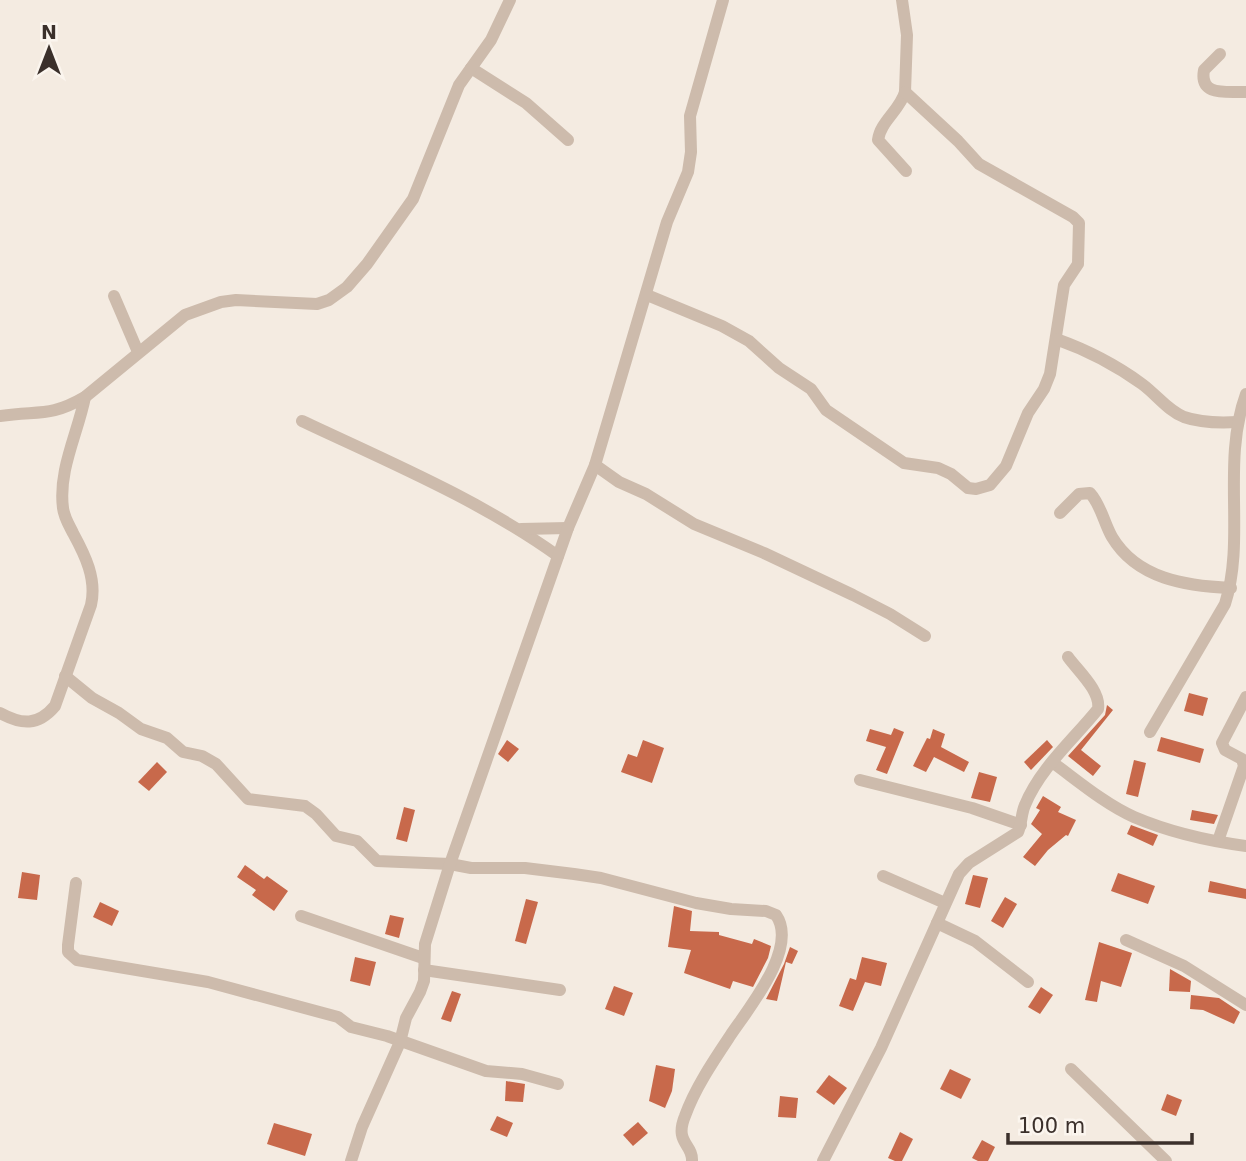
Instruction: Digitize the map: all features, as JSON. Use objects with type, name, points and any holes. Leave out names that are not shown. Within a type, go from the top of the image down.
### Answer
[{"type":"street","points":[[0,416],[43,414],[70,405],[85,397],[185,315],[221,302],[264,300],[317,304],[340,294],[368,264],[413,199],[459,85],[491,40],[510,0]]},
{"type":"street","points":[[353,1160],[362,1127],[400,1042],[406,1018],[421,992],[425,943],[450,864],[568,528],[595,465],[667,222],[688,172],[691,152],[690,116],[723,0]]},
{"type":"street","points":[[902,0],[907,35],[905,92],[902,101],[880,131],[878,140],[906,171]]},
{"type":"street","points":[[1220,54],[1204,70],[1205,86],[1216,90],[1246,92]]},
{"type":"street","points":[[471,68],[526,103],[568,140]]},
{"type":"street","points":[[647,295],[722,326],[749,341],[779,368],[811,389],[826,410],[904,463],[938,468],[951,474],[968,488],[990,485],[1006,466],[1028,413],[1044,389],[1050,374],[1064,285],[1078,264],[1080,229],[1077,220],[979,164],[928,111],[905,92]]},
{"type":"street","points":[[114,296],[138,352]]},
{"type":"street","points":[[1056,340],[1093,354],[1133,378],[1167,407],[1186,418],[1238,422]]},
{"type":"street","points":[[1150,732],[1225,604],[1231,589],[1236,551],[1234,487],[1238,422],[1246,394]]},
{"type":"street","points":[[0,713],[22,723],[43,717],[59,700],[93,596],[87,561],[63,509],[63,488],[74,433],[82,415],[85,397]]},
{"type":"street","points":[[70,405],[82,415]]},
{"type":"street","points":[[302,421],[521,529],[558,556]]},
{"type":"street","points":[[595,465],[619,482],[646,494],[694,524],[831,584],[890,614],[925,636]]},
{"type":"street","points":[[1060,513],[1079,494],[1090,493],[1096,500],[1118,548],[1130,561],[1175,581],[1231,589]]},
{"type":"street","points":[[521,529],[568,528]]},
{"type":"street","points":[[823,1161],[881,1048],[959,874],[969,863],[1014,836],[1021,825],[1024,805],[1052,762],[1098,709],[1096,694],[1068,657]]},
{"type":"street","points":[[65,676],[92,698],[141,729],[167,738],[183,752],[202,756],[216,764],[248,799],[305,806],[336,836],[357,841],[377,861],[450,864],[471,868],[525,868],[601,878],[696,903],[766,911],[776,915],[782,928],[771,974],[729,1038],[684,1118],[682,1137],[692,1154],[692,1161]]},
{"type":"street","points":[[1218,841],[1244,766],[1242,759],[1225,750],[1222,743],[1246,696]]},
{"type":"street","points":[[1052,762],[1121,810],[1136,817],[1218,841],[1246,846]]},
{"type":"street","points":[[860,780],[972,808],[1021,825]]},
{"type":"street","points":[[883,876],[944,903]]},
{"type":"street","points":[[76,883],[68,952],[77,960],[208,982],[338,1017],[351,1027],[387,1036],[486,1071],[522,1074],[558,1084]]},
{"type":"street","points":[[301,916],[424,964],[560,990]]},
{"type":"street","points":[[937,923],[975,941],[1028,982]]},
{"type":"street","points":[[1126,940],[1184,966],[1246,1005]]},
{"type":"street","points":[[1072,1069],[1166,1161]]},
{"type":"building","points":[[1189,693],[1208,698],[1203,716],[1184,711]]},
{"type":"building","points":[[1107,705],[1113,710],[1081,750],[1101,766],[1093,776],[1068,756],[1105,715]]},
{"type":"building","points":[[894,728],[904,732],[887,774],[876,770],[886,747],[866,741],[870,729],[891,735]]},
{"type":"building","points":[[933,729],[945,734],[941,747],[969,762],[964,772],[934,757],[926,772],[913,766],[927,738],[930,739]]},
{"type":"building","points":[[1161,737],[1204,749],[1200,763],[1157,751]]},
{"type":"building","points":[[507,740],[519,749],[508,762],[498,754]]},
{"type":"building","points":[[643,740],[664,748],[652,783],[621,772],[628,754],[637,757]]},
{"type":"building","points":[[1047,740],[1053,747],[1031,770],[1024,762]]},
{"type":"building","points":[[1134,760],[1146,763],[1138,797],[1126,794]]},
{"type":"building","points":[[157,762],[167,772],[149,791],[138,782]]},
{"type":"building","points":[[979,772],[997,777],[990,802],[971,798]]},
{"type":"building","points":[[1043,796],[1061,807],[1058,812],[1076,820],[1068,836],[1048,850],[1035,866],[1023,857],[1042,834],[1031,824],[1040,810],[1036,808]]},
{"type":"building","points":[[404,807],[415,810],[407,842],[396,839]]},
{"type":"building","points":[[1192,810],[1218,815],[1214,824],[1190,820]]},
{"type":"building","points":[[1131,825],[1158,835],[1153,846],[1127,834]]},
{"type":"building","points":[[245,865],[264,879],[267,876],[288,891],[274,911],[252,895],[256,890],[237,877]]},
{"type":"building","points":[[22,872],[40,875],[37,900],[18,898]]},
{"type":"building","points":[[1118,873],[1155,886],[1148,904],[1111,891]]},
{"type":"building","points":[[973,875],[988,878],[980,908],[965,904]]},
{"type":"building","points":[[1210,881],[1246,889],[1246,899],[1208,892]]},
{"type":"building","points":[[1005,897],[1017,904],[1003,928],[991,921]]},
{"type":"building","points":[[526,899],[538,902],[526,944],[515,941]]},
{"type":"building","points":[[100,902],[119,911],[112,926],[93,917]]},
{"type":"building","points":[[674,906],[692,911],[690,931],[719,932],[719,935],[752,944],[754,939],[771,946],[753,987],[733,981],[730,989],[684,973],[691,950],[668,947]]},
{"type":"building","points":[[390,915],[404,918],[399,938],[385,934]]},
{"type":"building","points":[[1099,942],[1132,953],[1121,987],[1101,981],[1097,1002],[1085,1000]]},
{"type":"building","points":[[790,947],[798,951],[792,964],[786,962],[777,1001],[766,999],[784,964]]},
{"type":"building","points":[[355,957],[376,962],[370,986],[350,981]]},
{"type":"building","points":[[862,957],[887,963],[881,986],[865,982],[853,1011],[839,1006],[850,978],[856,980]]},
{"type":"building","points":[[1170,969],[1191,981],[1190,992],[1169,991]]},
{"type":"building","points":[[614,986],[633,993],[624,1016],[605,1009]]},
{"type":"building","points":[[1041,987],[1053,995],[1040,1014],[1028,1007]]},
{"type":"building","points":[[452,991],[461,994],[451,1022],[441,1019]]},
{"type":"building","points":[[1191,995],[1219,998],[1240,1012],[1234,1024],[1203,1010],[1190,1009]]},
{"type":"building","points":[[656,1065],[675,1069],[672,1091],[665,1108],[649,1101]]},
{"type":"building","points":[[950,1069],[971,1079],[961,1099],[940,1089]]},
{"type":"building","points":[[829,1075],[847,1088],[834,1105],[816,1092]]},
{"type":"building","points":[[506,1081],[525,1084],[523,1102],[505,1101]]},
{"type":"building","points":[[1167,1094],[1182,1100],[1176,1116],[1161,1110]]},
{"type":"building","points":[[780,1096],[798,1098],[796,1118],[778,1117]]},
{"type":"building","points":[[497,1116],[513,1123],[507,1137],[490,1130]]},
{"type":"building","points":[[638,1122],[648,1133],[633,1146],[623,1135]]},
{"type":"building","points":[[274,1123],[312,1134],[305,1156],[267,1144]]},
{"type":"building","points":[[900,1132],[913,1139],[902,1161],[895,1161],[888,1158]]},
{"type":"building","points":[[982,1140],[995,1147],[988,1161],[972,1158]]}]
